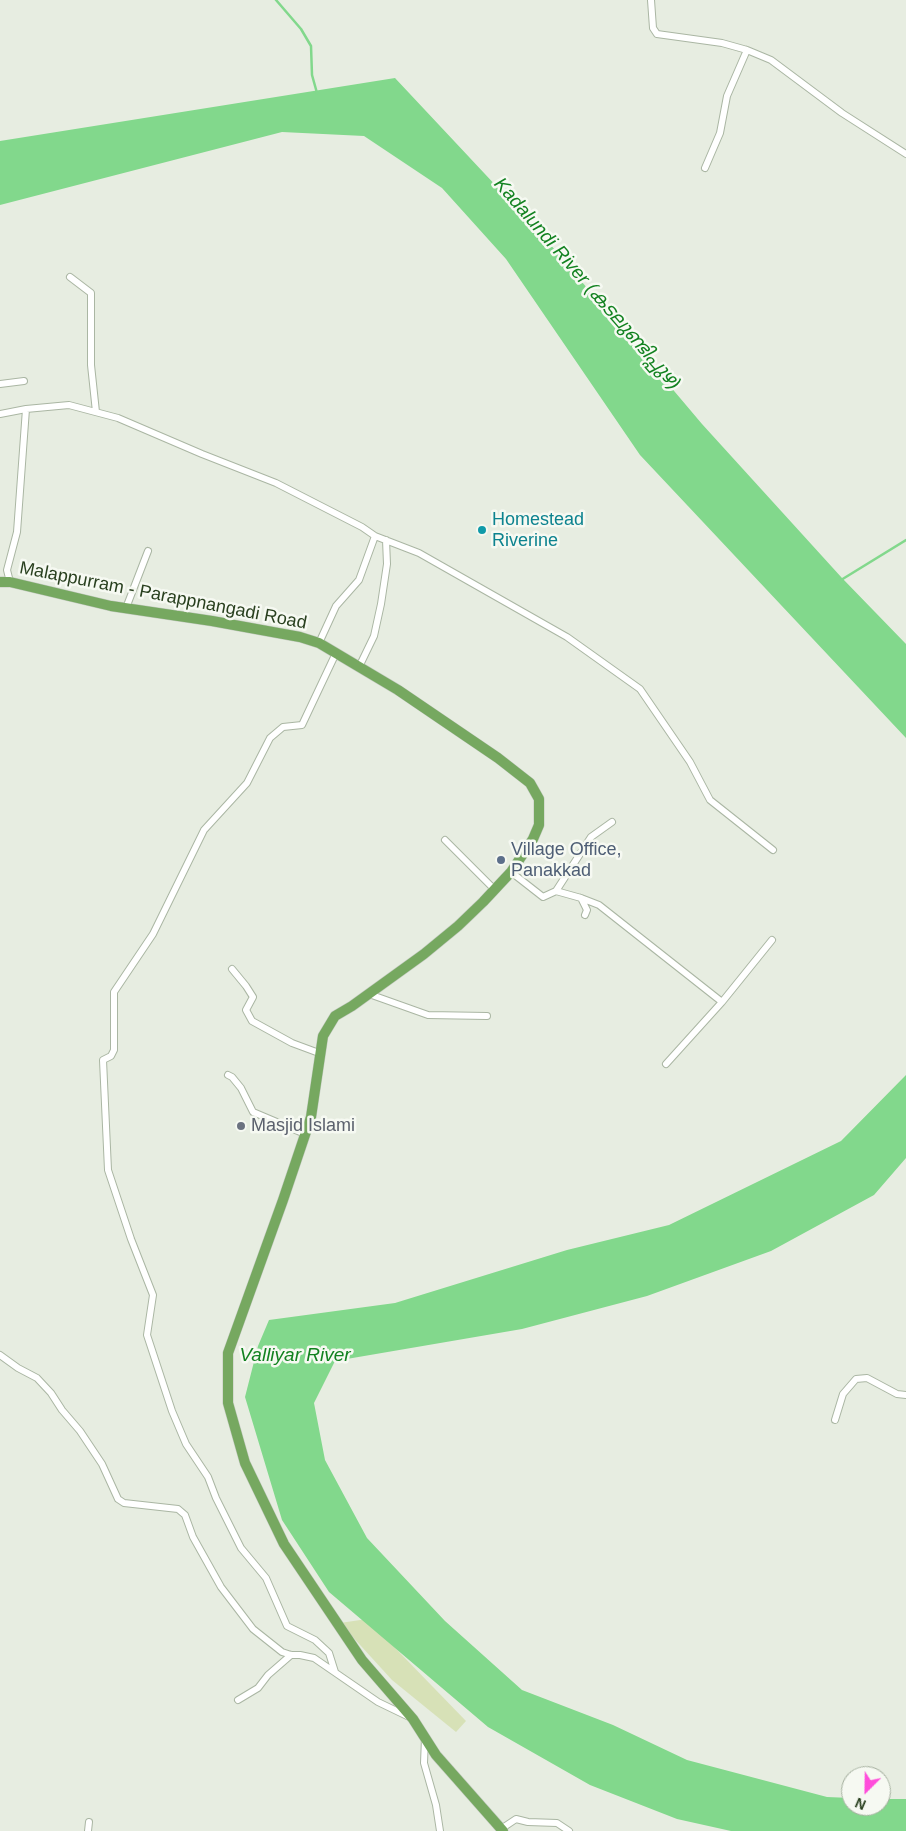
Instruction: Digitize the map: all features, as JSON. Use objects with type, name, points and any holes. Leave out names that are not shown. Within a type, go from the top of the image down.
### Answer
[{"type":"main road","name":"Malappurram - Parappnangadi Road","points":[[5,582],[126,608],[212,620],[300,637],[319,643],[398,690],[498,758],[530,783],[539,799],[539,825],[533,839],[511,872],[458,926],[424,954],[335,1016],[323,1036],[311,1117],[228,1353],[228,1402],[245,1463],[284,1544],[362,1660],[413,1719],[436,1755],[502,1830]]},
{"type":"street","points":[[651,0],[653,28],[656,34],[722,43],[771,60],[842,114],[906,154]]},
{"type":"street","points":[[706,168],[720,133],[727,96],[746,50]]},
{"type":"street","points":[[70,277],[91,293],[91,365],[96,412]]},
{"type":"street","points":[[0,384],[24,381]]},
{"type":"street","points":[[0,414],[26,409],[69,405],[118,418],[276,483],[362,527],[375,536],[419,553],[567,636],[640,689],[690,762],[710,800],[773,850]]},
{"type":"street","points":[[5,582],[17,532],[26,409]]},
{"type":"street","points":[[319,643],[336,606],[359,580],[375,536]]},
{"type":"street","points":[[359,667],[374,636],[382,604],[387,564],[386,540]]},
{"type":"street","points":[[126,608],[148,551]]},
{"type":"street","points":[[335,1672],[329,1653],[315,1640],[286,1626],[266,1578],[242,1548],[216,1498],[208,1477],[186,1444],[172,1411],[148,1335],[153,1295],[131,1239],[108,1170],[103,1060],[111,1056],[114,1050],[114,992],[153,934],[204,830],[247,783],[270,738],[282,728],[302,725],[336,653]]},
{"type":"street","points":[[511,872],[543,897],[556,891],[591,837],[612,822]]},
{"type":"street","points":[[445,840],[494,889]]},
{"type":"street","points":[[556,891],[599,905],[722,1002]]},
{"type":"street","points":[[581,898],[587,910],[585,915]]},
{"type":"street","points":[[666,1064],[722,1002],[772,940]]},
{"type":"street","points":[[232,969],[253,997],[246,1010],[252,1021],[292,1043],[319,1053]]},
{"type":"street","points":[[369,994],[428,1015],[487,1016]]},
{"type":"street","points":[[228,1075],[241,1088],[252,1112],[305,1134]]},
{"type":"street","points":[[0,1355],[18,1368],[37,1378],[51,1393],[102,1464],[118,1500],[124,1503],[178,1509],[185,1515],[193,1537],[221,1587],[253,1629],[268,1642],[291,1655],[314,1658],[378,1702],[413,1719]]},
{"type":"street","points":[[835,1420],[844,1394],[856,1379],[867,1378],[897,1394],[906,1395]]},
{"type":"street","points":[[238,1700],[258,1688],[268,1675],[291,1655]]},
{"type":"street","points":[[425,1737],[424,1762],[436,1805],[440,1831]]},
{"type":"street","points":[[502,1830],[516,1819],[528,1822],[557,1823],[569,1831]]},
{"type":"street","points":[[88,1822],[88,1831]]},
{"type":"shaded area","points":[[367,1619],[466,1721],[456,1732],[392,1680],[340,1623]]},
{"type":"water","points":[[395,78],[544,237],[702,424],[842,578],[906,644],[906,738],[640,455],[506,259],[442,188],[364,136],[282,132],[0,205],[0,141]]},
{"type":"water","name":"Valliyar River","points":[[906,1075],[906,1158],[874,1195],[771,1251],[647,1296],[522,1329],[335,1361],[314,1403],[325,1460],[367,1538],[445,1621],[522,1690],[613,1725],[687,1760],[827,1797],[841,1798],[841,1816],[891,1816],[891,1799],[906,1799],[906,1831],[731,1831],[677,1819],[590,1785],[488,1727],[329,1592],[282,1520],[245,1397],[258,1346],[269,1320],[395,1303],[567,1250],[669,1225],[841,1141]]},
{"type":"waterway","points":[[276,0],[301,29],[311,46],[312,75],[317,93]]},
{"type":"waterway","points":[[841,580],[906,540]]},
{"type":"place","name":"Homestead Riverine","points":[[482,530]]},
{"type":"place","name":"Village Office, Panakkad","points":[[501,860]]},
{"type":"place","name":"Masjid Islami","points":[[241,1126]]},
{"type":"water label","name":"Kadalundi River (കടലുണ്ടിപ്പുഴ)","points":[[587,284]]}]
